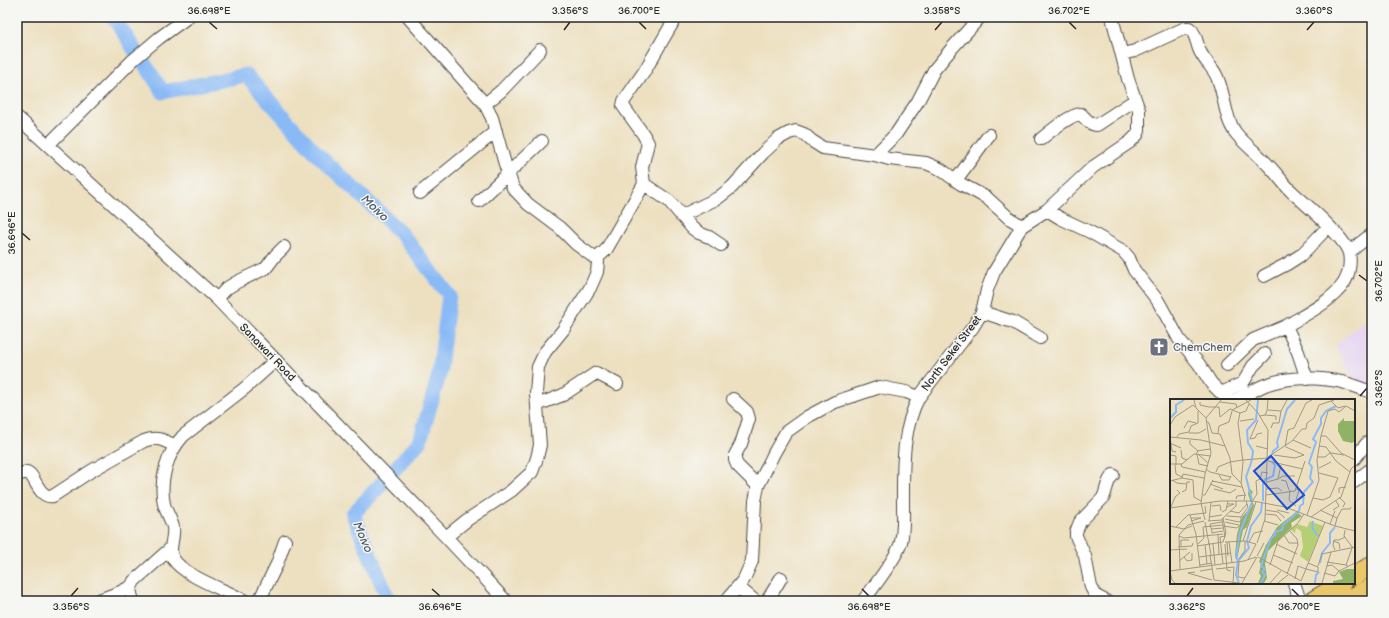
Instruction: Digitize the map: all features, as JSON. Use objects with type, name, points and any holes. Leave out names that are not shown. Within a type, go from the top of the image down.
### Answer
[{"type":"highway","points":[[1355,575],[1372,565]]},
{"type":"highway","points":[[1312,601],[1340,584]]},
{"type":"highway","points":[[1345,601],[1372,586]]},
{"type":"street","points":[[48,145],[133,60],[159,38],[188,17]]},
{"type":"street","points":[[408,17],[485,104],[492,118],[508,173],[514,188],[520,197],[598,262],[597,272],[590,288],[563,330],[545,352],[538,367],[536,380],[540,445],[532,472],[511,491],[467,520],[446,537]]},
{"type":"street","points":[[596,259],[606,250],[644,184],[643,160],[648,143],[623,106],[624,101],[644,72],[676,17]]},
{"type":"street","points":[[875,155],[896,134],[918,101],[934,70],[980,17]]},
{"type":"street","name":"North Sekei Street","points":[[863,601],[901,544],[903,530],[903,474],[905,445],[911,416],[919,397],[973,327],[982,312],[987,290],[994,272],[1022,226],[1046,210],[1093,167],[1130,142],[1139,131],[1138,110],[1112,17]]},
{"type":"street","points":[[1122,54],[1135,51],[1180,30],[1191,22],[1204,60],[1219,80],[1230,124],[1234,131],[1246,145],[1269,166],[1292,192],[1329,226],[1349,252],[1350,262],[1348,274],[1340,289],[1320,305],[1286,326],[1254,340],[1227,365]]},
{"type":"street","points":[[485,104],[500,91],[540,50]]},
{"type":"street","points":[[1041,138],[1076,115],[1081,114],[1091,123],[1097,125],[1135,100]]},
{"type":"street","name":"Sanawari Road","points":[[17,116],[217,299],[506,601]]},
{"type":"street","points":[[420,193],[496,131]]},
{"type":"street","points":[[681,216],[718,198],[732,187],[778,139],[788,133],[796,131],[804,134],[823,148],[875,155],[889,159],[926,163],[940,169],[961,184],[987,198],[1009,218],[1022,226]]},
{"type":"street","points":[[956,180],[989,135]]},
{"type":"street","points":[[479,201],[542,141]]},
{"type":"street","points":[[644,184],[669,201],[681,216],[699,233],[709,237],[720,245]]},
{"type":"street","points":[[1046,210],[1124,251],[1134,270],[1158,301],[1179,339],[1200,364],[1211,383],[1226,397],[1243,383],[1253,366],[1265,354]]},
{"type":"street","points":[[1264,276],[1301,255],[1329,226]]},
{"type":"street","points":[[1349,252],[1372,234]]},
{"type":"street","points":[[217,299],[227,288],[266,268],[284,247]]},
{"type":"street","points":[[982,312],[1013,322],[1040,338]]},
{"type":"street","points":[[1286,326],[1298,352],[1307,379]]},
{"type":"street","points":[[245,601],[190,573],[174,560],[171,548],[173,527],[165,506],[162,492],[163,476],[175,446],[183,436],[245,388],[276,360]]},
{"type":"street","points":[[537,405],[563,395],[596,373],[617,384]]},
{"type":"street","points":[[1237,399],[1265,385],[1288,380],[1307,379],[1341,382],[1372,392]]},
{"type":"street","points":[[726,601],[744,579],[752,561],[755,502],[758,486],[786,432],[807,417],[834,402],[880,387],[906,392],[919,397]]},
{"type":"street","points":[[733,399],[747,412],[749,418],[741,444],[735,455],[735,460],[737,465],[758,486]]},
{"type":"street","points":[[17,475],[27,472],[37,482],[43,494],[53,496],[91,471],[151,438],[163,439],[175,446]]},
{"type":"street","points":[[1355,458],[1367,443]]},
{"type":"street","points":[[1355,481],[1372,468]]},
{"type":"street","points":[[1106,601],[1096,596],[1091,587],[1087,564],[1082,547],[1076,536],[1076,532],[1080,522],[1103,498],[1106,484],[1113,475]]},
{"type":"street","points":[[259,601],[277,564],[285,541]]},
{"type":"street","points":[[96,601],[109,599],[130,587],[134,581],[171,548]]},
{"type":"street","points":[[767,601],[781,578]]},
{"type":"street","points":[[1294,584],[1300,601]]},
{"type":"street","points":[[130,587],[133,601]]},
{"type":"street","points":[[738,588],[755,601]]},
{"type":"shaded area","points":[[1372,320],[1372,388],[1361,385],[1349,372],[1335,346],[1356,327]]},
{"type":"waterway","name":"Moivo","points":[[112,17],[115,19],[136,52]]},
{"type":"waterway","name":"Moivo","points":[[144,63],[163,92],[246,75],[317,154],[401,233],[449,295],[439,375],[420,441],[393,471]]},
{"type":"waterway","name":"Moivo","points":[[383,482],[353,514],[389,601]]},
{"type":"place","name":"ChemChem","points":[[1159,347]]}]
